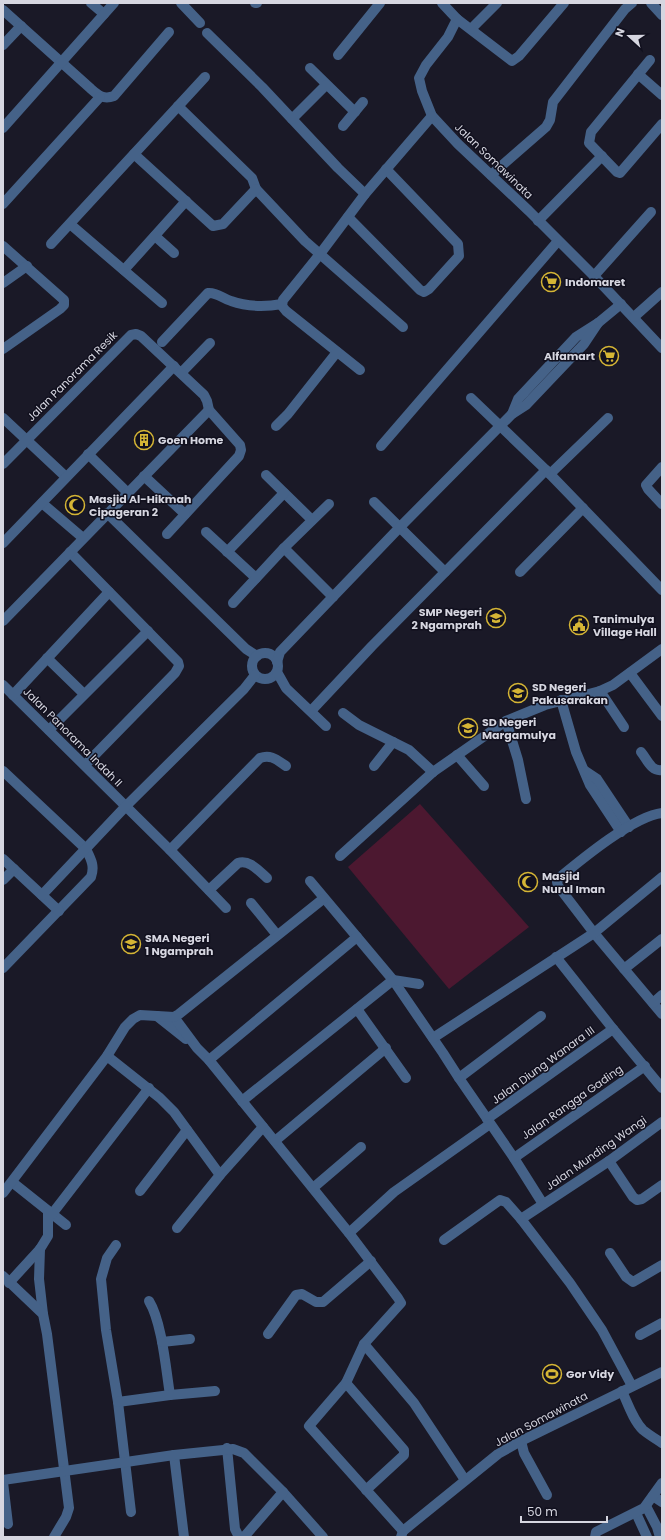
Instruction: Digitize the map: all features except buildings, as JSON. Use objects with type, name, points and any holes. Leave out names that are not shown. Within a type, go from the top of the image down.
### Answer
[{"type":"street","points":[[91,3],[104,14]]},
{"type":"street","points":[[3,128],[114,3]]},
{"type":"street","points":[[181,3],[200,23]]},
{"type":"street","points":[[338,55],[380,3]]},
{"type":"street","points":[[442,3],[457,19],[510,61],[513,61],[519,56],[564,3]]},
{"type":"street","points":[[471,29],[497,3]]},
{"type":"street","points":[[491,175],[546,127],[550,120],[553,102],[625,9],[632,3]]},
{"type":"street","points":[[651,3],[662,16]]},
{"type":"street","points":[[3,10],[100,97],[105,98],[114,96],[169,32]]},
{"type":"street","name":"Jalan Somawinata","points":[[457,19],[448,37],[426,65],[420,78],[422,92],[432,116],[458,144],[594,276],[662,348]]},
{"type":"street","points":[[3,45],[21,26]]},
{"type":"street","points":[[207,33],[262,87],[338,168],[365,194]]},
{"type":"street","points":[[650,60],[590,135],[590,142],[617,172],[621,172],[662,124]]},
{"type":"street","points":[[310,68],[355,112]]},
{"type":"street","points":[[638,74],[662,95]]},
{"type":"street","points":[[51,244],[205,77]]},
{"type":"street","points":[[292,119],[326,85]]},
{"type":"street","points":[[3,204],[100,97]]},
{"type":"street","points":[[342,126],[363,102]]},
{"type":"street","points":[[178,106],[252,178],[256,189],[278,214],[320,254],[403,327]]},
{"type":"street","points":[[282,304],[283,300],[365,194],[432,116]]},
{"type":"street","points":[[134,154],[213,226],[223,224],[256,189]]},
{"type":"street","points":[[538,221],[602,156]]},
{"type":"street","points":[[348,216],[420,290],[424,292],[429,289],[456,260],[460,252],[458,244],[386,169]]},
{"type":"street","points":[[124,270],[186,202]]},
{"type":"street","points":[[594,276],[651,212]]},
{"type":"street","points":[[70,224],[162,303]]},
{"type":"street","points":[[155,236],[174,253]]},
{"type":"street","points":[[381,446],[558,241]]},
{"type":"street","points":[[3,246],[64,300],[64,305],[60,309],[3,349]]},
{"type":"street","points":[[3,283],[27,266]]},
{"type":"street","points":[[162,342],[208,293],[214,292],[231,301],[247,305],[265,307],[282,304]]},
{"type":"street","points":[[634,317],[662,292]]},
{"type":"street","points":[[282,304],[286,311],[360,370]]},
{"type":"street","points":[[42,895],[126,806],[244,689],[270,667],[333,597],[400,527],[512,414],[526,405],[584,344],[598,323],[621,304]]},
{"type":"street","name":"Jalan Panorama Resik","points":[[3,464],[131,335],[136,334],[141,336],[204,396],[208,401],[209,410],[240,445],[241,450],[239,456],[185,514]]},
{"type":"street","points":[[3,543],[88,454],[178,370],[210,343]]},
{"type":"street","points":[[276,426],[288,414],[337,352]]},
{"type":"street","points":[[471,398],[548,472],[662,590]]},
{"type":"street","points":[[3,621],[209,410]]},
{"type":"street","points":[[3,418],[66,477]]},
{"type":"street","points":[[311,711],[445,572],[548,472],[608,418]]},
{"type":"street","points":[[88,454],[128,493]]},
{"type":"street","points":[[662,467],[646,485],[662,504]]},
{"type":"street","points":[[266,475],[312,520]]},
{"type":"street","points":[[144,476],[185,514],[167,534]]},
{"type":"street","points":[[227,552],[284,493]]},
{"type":"street","points":[[374,502],[445,572]]},
{"type":"street","points":[[42,503],[83,538]]},
{"type":"street","points":[[233,603],[284,548],[329,504]]},
{"type":"street","points":[[520,572],[583,508]]},
{"type":"street","points":[[107,513],[253,656]]},
{"type":"street","points":[[206,532],[256,578]]},
{"type":"street","points":[[284,548],[333,597]]},
{"type":"street","points":[[70,552],[178,662],[178,668],[175,674],[85,765]]},
{"type":"street","points":[[13,695],[109,592]]},
{"type":"street","points":[[49,730],[148,631]]},
{"type":"street","points":[[340,856],[433,772],[506,721],[522,713],[561,700],[600,691],[613,685],[662,649]]},
{"type":"street","points":[[253,656],[266,653],[270,667],[286,688],[326,726]]},
{"type":"street","points":[[253,656],[252,666],[270,667]]},
{"type":"street","points":[[47,658],[84,694]]},
{"type":"street","points":[[630,672],[662,716]]},
{"type":"street","name":"Jalan Panorama Indah II","points":[[3,685],[85,765],[226,908]]},
{"type":"street","points":[[600,691],[624,727]]},
{"type":"street","points":[[561,700],[576,752],[585,771],[597,779],[625,830]]},
{"type":"street","points":[[343,713],[359,726],[414,753],[433,772]]},
{"type":"street","points":[[506,721],[518,760],[526,799]]},
{"type":"street","points":[[374,766],[392,742]]},
{"type":"street","points":[[641,752],[653,768],[657,771],[662,770]]},
{"type":"street","points":[[457,755],[484,786]]},
{"type":"street","points":[[170,850],[260,758],[266,756],[272,757],[286,766]]},
{"type":"street","points":[[3,771],[86,849],[92,861],[93,870],[91,877],[3,968]]},
{"type":"street","points":[[662,813],[653,814],[625,830],[581,860],[559,878],[557,882],[558,886],[594,932],[662,1014]]},
{"type":"street","points":[[3,859],[59,911]]},
{"type":"street","points":[[209,890],[242,861],[247,861],[268,878]]},
{"type":"street","points":[[3,880],[14,869]]},
{"type":"street","points":[[433,1038],[594,932],[662,877]]},
{"type":"street","points":[[310,882],[393,980],[488,1122],[514,1158],[543,1204]]},
{"type":"street","points":[[3,1193],[107,1056],[125,1027],[133,1019],[140,1015],[174,1017],[323,899]]},
{"type":"street","points":[[251,903],[277,936]]},
{"type":"street","points":[[209,1060],[357,937]]},
{"type":"street","points":[[624,969],[662,939]]},
{"type":"street","points":[[556,957],[662,1088]]},
{"type":"street","points":[[242,1101],[393,980],[419,984]]},
{"type":"street","points":[[653,1002],[662,995]]},
{"type":"street","points":[[357,1009],[406,1078]]},
{"type":"street","points":[[157,1016],[197,1048],[209,1060],[349,1233],[401,1303],[364,1344],[346,1383],[309,1426],[366,1490],[402,1534]]},
{"type":"street","points":[[459,1078],[541,1016]]},
{"type":"street","points":[[174,1017],[197,1048]]},
{"type":"street","name":"Jalan Diung Wanara III","points":[[349,1233],[394,1192],[613,1029]]},
{"type":"street","points":[[275,1141],[386,1048]]},
{"type":"street","points":[[107,1056],[149,1088],[174,1112],[220,1175]]},
{"type":"street","name":"Jalan Rangga Gading","points":[[514,1158],[645,1066]]},
{"type":"street","points":[[43,1314],[6,1279],[40,1249],[48,1236],[50,1213],[149,1088]]},
{"type":"street","name":"Jalan Munding Wangi","points":[[521,1219],[609,1161],[662,1122]]},
{"type":"street","points":[[178,1228],[220,1175],[263,1127]]},
{"type":"street","points":[[140,1191],[187,1130]]},
{"type":"street","points":[[313,1188],[361,1147]]},
{"type":"street","points":[[609,1161],[633,1197],[637,1200],[642,1199],[662,1185]]},
{"type":"street","points":[[12,1182],[66,1225]]},
{"type":"street","points":[[444,1240],[500,1200],[506,1202],[521,1219],[570,1283],[602,1330],[627,1388],[635,1420],[640,1426],[662,1443]]},
{"type":"street","points":[[116,1245],[107,1258],[101,1279],[106,1330],[118,1402],[131,1512]]},
{"type":"street","points":[[40,1249],[39,1279],[69,1508],[54,1537]]},
{"type":"street","points":[[610,1253],[626,1277],[633,1282],[662,1265]]},
{"type":"street","points":[[268,1334],[296,1295],[302,1294],[316,1302],[322,1302],[371,1261]]},
{"type":"street","points":[[150,1301],[162,1342],[170,1395]]},
{"type":"street","points":[[640,1335],[661,1327]]},
{"type":"street","points":[[162,1342],[190,1339]]},
{"type":"street","points":[[364,1344],[414,1403],[465,1480]]},
{"type":"street","name":"Jalan Somawinata","points":[[402,1534],[498,1454],[627,1388],[662,1372]]},
{"type":"street","points":[[346,1383],[404,1450],[404,1455],[366,1490]]},
{"type":"street","points":[[118,1402],[214,1391]]},
{"type":"street","points":[[521,1441],[524,1453],[547,1495]]},
{"type":"street","points":[[227,1448],[235,1529],[239,1537]]},
{"type":"street","points":[[8,1524],[3,1481],[174,1455],[233,1448],[244,1453],[283,1492],[323,1537]]},
{"type":"street","points":[[174,1455],[184,1537]]},
{"type":"street","points":[[595,1537],[596,1532],[636,1513],[658,1499],[662,1483]]},
{"type":"street","points":[[244,1537],[283,1492]]},
{"type":"street","points":[[646,1506],[657,1527],[660,1537]]},
{"type":"street","points":[[636,1513],[647,1537]]},
{"type":"shaded area","points":[[420,804],[529,927],[449,989],[348,867]]},
{"type":"place","name":"Indomaret","points":[[551,282]]},
{"type":"place","name":"Alfamart","points":[[609,356]]},
{"type":"place","name":"Goen Home","points":[[144,440]]},
{"type":"place","name":"Masjid Al-Hikmah Cipageran 2","points":[[75,505]]},
{"type":"place","name":"SMP Negeri 2 Ngamprah","points":[[496,618]]},
{"type":"place","name":"Tanimulya Village Hall","points":[[579,625]]},
{"type":"place","name":"SD Negeri Pakusarakan","points":[[518,693]]},
{"type":"place","name":"SD Negeri Margamulya","points":[[468,728]]},
{"type":"place","name":"Masjid Nurul Iman","points":[[528,882]]},
{"type":"place","name":"SMA Negeri 1 Ngamprah","points":[[131,944]]},
{"type":"place","name":"Gor Vidy","points":[[552,1374]]}]
